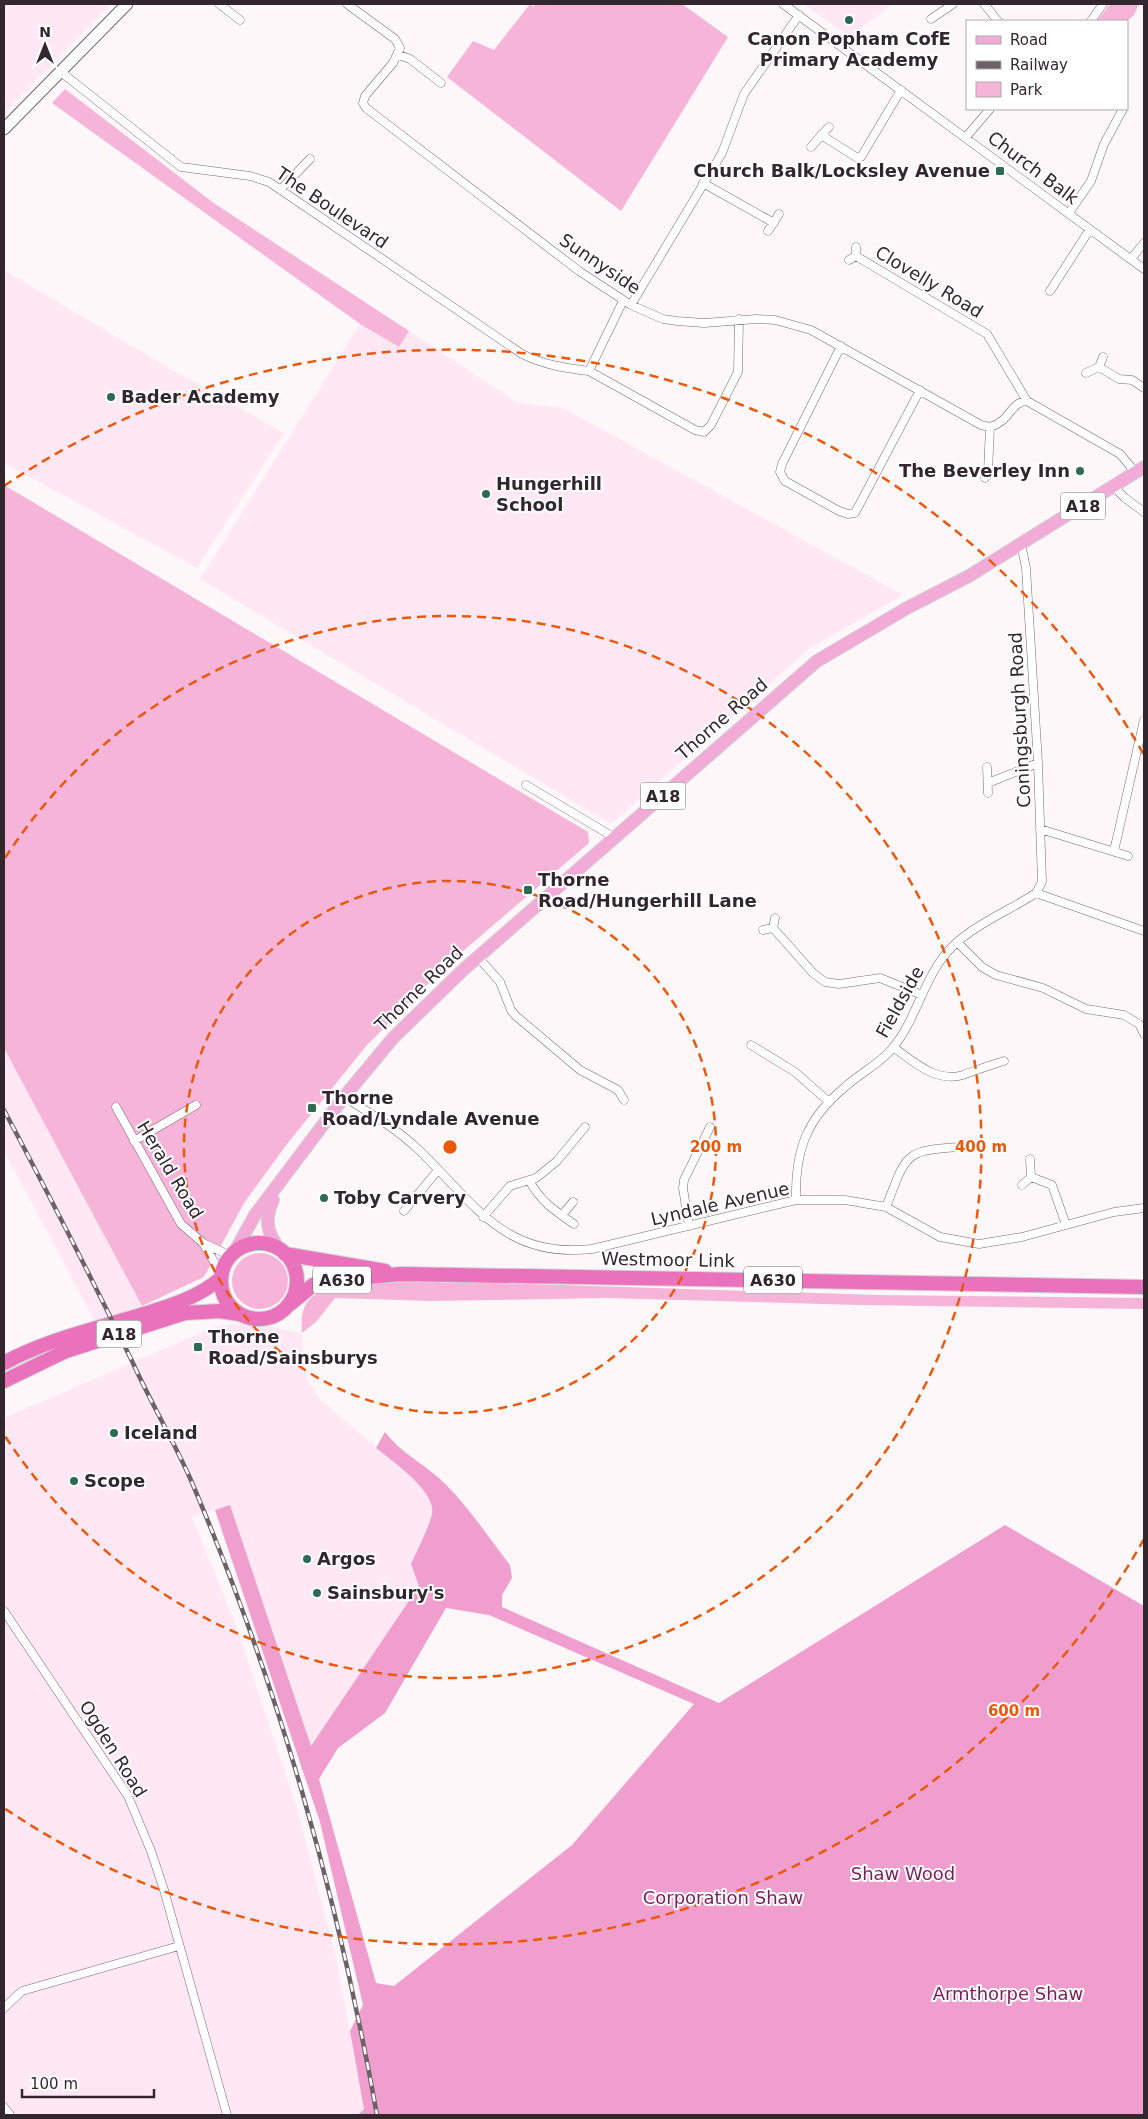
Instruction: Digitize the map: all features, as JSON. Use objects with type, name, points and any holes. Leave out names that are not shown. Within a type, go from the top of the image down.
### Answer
[{"type":"highway","points":[[232,1254],[250,1244],[262,1243],[283,1252]]},
{"type":"highway","name":"Westmoor Link","points":[[283,1252],[401,1274]]},
{"type":"highway","name":"A18","points":[[4,1381],[66,1351],[185,1313],[220,1311],[257,1319],[270,1318],[290,1304],[296,1287],[297,1277],[295,1268],[283,1252]]},
{"type":"highway","name":"A18","points":[[4,1363],[49,1343],[183,1302],[206,1290],[221,1277],[232,1254]]},
{"type":"highway","name":"Westmoor Link","points":[[290,1304],[313,1285],[326,1281],[401,1274],[1144,1287]]},
{"type":"highway","points":[[221,1277],[225,1298],[239,1314]]},
{"type":"main road","name":"Thorne Road","points":[[280,1182],[344,1097],[393,1038],[478,957],[817,661],[1021,544],[1140,470]]},
{"type":"main road","name":"A18","points":[[280,1182],[267,1213],[266,1221],[272,1240],[283,1252]]},
{"type":"main road","name":"A18","points":[[232,1254],[255,1215],[280,1182]]},
{"type":"street","points":[[4,129],[127,4]]},
{"type":"street","points":[[219,4],[240,20]]},
{"type":"street","points":[[347,4],[395,39],[400,48],[398,55],[410,59],[441,83]]},
{"type":"street","name":"Church Balk","points":[[783,4],[1069,212],[1144,269]]},
{"type":"street","points":[[931,19],[953,4]]},
{"type":"street","points":[[984,4],[997,20]]},
{"type":"street","points":[[1092,20],[1103,4]]},
{"type":"street","points":[[631,305],[722,153],[744,94],[799,16]]},
{"type":"street","name":"Sunnyside","points":[[398,55],[364,96],[363,103],[366,108],[579,271],[623,300],[663,319],[704,322],[739,318],[789,323],[811,330],[990,427]]},
{"type":"street","name":"The Boulevard","points":[[61,72],[182,167],[259,178],[281,190],[522,354],[548,365],[588,371],[695,430],[704,432],[711,425],[738,372],[739,318]]},
{"type":"street","points":[[821,135],[859,158],[901,90]]},
{"type":"street","points":[[966,137],[989,110]]},
{"type":"street","points":[[1069,212],[1091,181],[1104,144],[1122,110]]},
{"type":"street","points":[[811,147],[829,127]]},
{"type":"street","points":[[281,190],[310,159]]},
{"type":"street","points":[[704,183],[774,223]]},
{"type":"street","points":[[768,231],[779,214]]},
{"type":"street","points":[[1050,291],[1090,229]]},
{"type":"street","points":[[1131,259],[1144,243]]},
{"type":"street","name":"Clovelly Road","points":[[856,247],[853,258],[987,334],[1027,401],[1120,454],[1140,470]]},
{"type":"street","points":[[588,371],[623,300]]},
{"type":"street","points":[[841,346],[782,464],[780,472],[785,481],[839,511],[848,514],[855,513],[920,390]]},
{"type":"street","points":[[1099,367],[1102,357]]},
{"type":"street","points":[[1086,372],[1099,367]]},
{"type":"street","points":[[1099,367],[1119,379],[1132,380],[1144,388]]},
{"type":"street","points":[[985,478],[988,472],[990,427],[1005,420],[1016,405],[1027,401]]},
{"type":"street","points":[[1114,487],[1144,512]]},
{"type":"street","name":"Coningsburgh Road","points":[[1021,544],[1026,568],[1038,763],[1042,882],[1036,893]]},
{"type":"street","points":[[1114,851],[1144,720]]},
{"type":"street","points":[[988,783],[1038,763]]},
{"type":"street","points":[[986,767],[988,793]]},
{"type":"street","points":[[526,785],[615,838]]},
{"type":"street","points":[[1040,830],[1128,856]]},
{"type":"street","points":[[1036,893],[1144,931]]},
{"type":"street","name":"Fieldside","points":[[796,1200],[796,1170],[800,1153],[816,1118],[846,1086],[883,1059],[893,1047],[905,1031],[942,958],[957,942],[1036,893]]},
{"type":"street","points":[[773,928],[775,918]]},
{"type":"street","points":[[763,930],[773,928]]},
{"type":"street","points":[[773,928],[813,973],[825,982],[839,984],[880,978],[922,995]]},
{"type":"street","points":[[957,942],[982,967],[996,975],[1043,988],[1086,1009],[1124,1015],[1139,1024],[1144,1034]]},
{"type":"street","points":[[478,957],[500,982],[511,1010],[516,1016],[580,1070],[618,1090],[624,1100]]},
{"type":"street","points":[[751,1046],[795,1072],[829,1102]]},
{"type":"street","points":[[893,1047],[924,1069],[942,1076],[961,1076],[1004,1061]]},
{"type":"street","name":"Lyndale Avenue","points":[[344,1097],[403,1137],[493,1225],[532,1245],[561,1250],[592,1249],[796,1200],[845,1200],[886,1207],[940,1237],[963,1242],[995,1243],[1114,1212],[1144,1208]]},
{"type":"street","points":[[134,1141],[196,1105]]},
{"type":"street","name":"Herald Road","points":[[116,1107],[181,1224],[203,1243],[232,1254]]},
{"type":"street","points":[[483,1217],[505,1190],[517,1183],[536,1178],[557,1161],[585,1127]]},
{"type":"street","points":[[689,1226],[683,1188],[684,1180],[710,1127]]},
{"type":"street","points":[[886,1207],[901,1170],[911,1156],[927,1149],[962,1147]]},
{"type":"street","points":[[1030,1160],[1031,1177]]},
{"type":"street","points":[[404,1211],[438,1170]]},
{"type":"street","points":[[1022,1185],[1031,1177]]},
{"type":"street","points":[[1031,1177],[1052,1185],[1066,1225]]},
{"type":"street","points":[[529,1180],[538,1196],[574,1224]]},
{"type":"street","points":[[562,1215],[573,1202]]},
{"type":"street","name":"Herald Road","points":[[203,1243],[221,1277]]},
{"type":"street","name":"Ogden Road","points":[[4,1611],[128,1796],[151,1851],[227,2115]]},
{"type":"street","points":[[4,2008],[22,1991],[179,1946]]},
{"type":"street","points":[[4,2108],[10,2115]]},
{"type":"shaded area","points":[[4,4],[111,4],[4,113]]},
{"type":"shaded area","name":"Canon Popham CofE Primary Academy","points":[[803,4],[892,4],[850,37]]},
{"type":"shaded area","name":"Bader Academy","points":[[4,270],[155,360],[284,433],[197,568],[4,463]]},
{"type":"shaded area","name":"Hungerhill School","points":[[360,324],[398,347],[409,331],[518,403],[563,408],[903,595],[810,648],[611,824],[200,579]]},
{"type":"shaded area","points":[[4,1048],[142,1306],[97,1325],[4,1151]]},
{"type":"shaded area","points":[[250,1323],[302,1333],[305,1371],[310,1384],[322,1401],[422,1487],[432,1500],[433,1513],[411,1564],[419,1586],[311,1747],[230,1505],[192,1517],[236,1625],[298,1812],[337,1961],[364,2109],[358,2115],[4,2115],[4,1418],[217,1326]]},
{"type":"green space","points":[[530,4],[533,7],[535,4],[682,4],[728,37],[621,211],[447,77],[473,41],[494,50]]},
{"type":"green space","points":[[1110,4],[1139,4],[1134,15],[1128,20],[1098,20]]},
{"type":"green space","points":[[65,89],[215,204],[409,331],[399,347],[360,324],[52,103]]},
{"type":"green space","points":[[4,485],[588,832],[589,843],[448,964],[367,1045],[287,1144],[244,1203],[204,1277],[142,1306],[4,1048]]},
{"type":"green space","points":[[260,1253],[271,1255],[280,1261],[286,1270],[288,1281],[286,1292],[280,1301],[271,1307],[260,1309],[249,1307],[240,1301],[234,1292],[232,1281],[234,1270],[240,1261],[249,1255]]},
{"type":"green space","points":[[405,1280],[878,1295],[1144,1298],[1144,1309],[860,1305],[606,1298],[430,1301],[335,1298],[316,1322],[302,1333],[304,1309],[312,1297],[321,1292],[357,1284]]},
{"type":"green space","name":"Shaw Wood","points":[[385,1432],[404,1451],[440,1479],[468,1510],[510,1565],[512,1578],[502,1595],[502,1607],[719,1703],[1005,1525],[1144,1606],[1144,2115],[358,2115],[364,2109],[350,2031],[363,2005],[320,1822],[215,1510],[230,1505],[311,1746],[419,1586],[411,1564],[430,1520],[432,1505],[421,1487],[376,1448]],"holes":[[[446,1608],[489,1615],[694,1704],[572,1845],[394,1986],[376,1983],[319,1779],[338,1748],[385,1713]]]},
{"type":"railway","points":[[4,1110],[183,1463],[222,1556],[251,1634],[278,1712],[324,1871],[361,2032],[377,2115]]},
{"type":"place","name":"Canon Popham CofE Primary Academy","points":[[849,20]]},
{"type":"place","name":"Church Balk/Locksley Avenue","points":[[1000,171]]},
{"type":"place","name":"Bader Academy","points":[[111,397]]},
{"type":"place","name":"The Beverley Inn","points":[[1080,471]]},
{"type":"place","name":"Hungerhill School","points":[[486,494]]},
{"type":"place","name":"Thorne Road/Hungerhill Lane","points":[[528,890]]},
{"type":"place","name":"Thorne Road/Lyndale Avenue","points":[[312,1108]]},
{"type":"place","name":"Toby Carvery","points":[[324,1198]]},
{"type":"place","name":"Thorne Road/Sainsburys","points":[[198,1347]]},
{"type":"place","name":"Iceland","points":[[114,1433]]},
{"type":"place","name":"Scope","points":[[74,1481]]},
{"type":"place","name":"Argos","points":[[307,1559]]},
{"type":"place","name":"Sainsbury's","points":[[317,1593]]},
{"type":"park label","name":"Corporation Shaw","points":[[723,1898]]},
{"type":"park label","name":"Armthorpe Shaw","points":[[1008,1994]]}]
